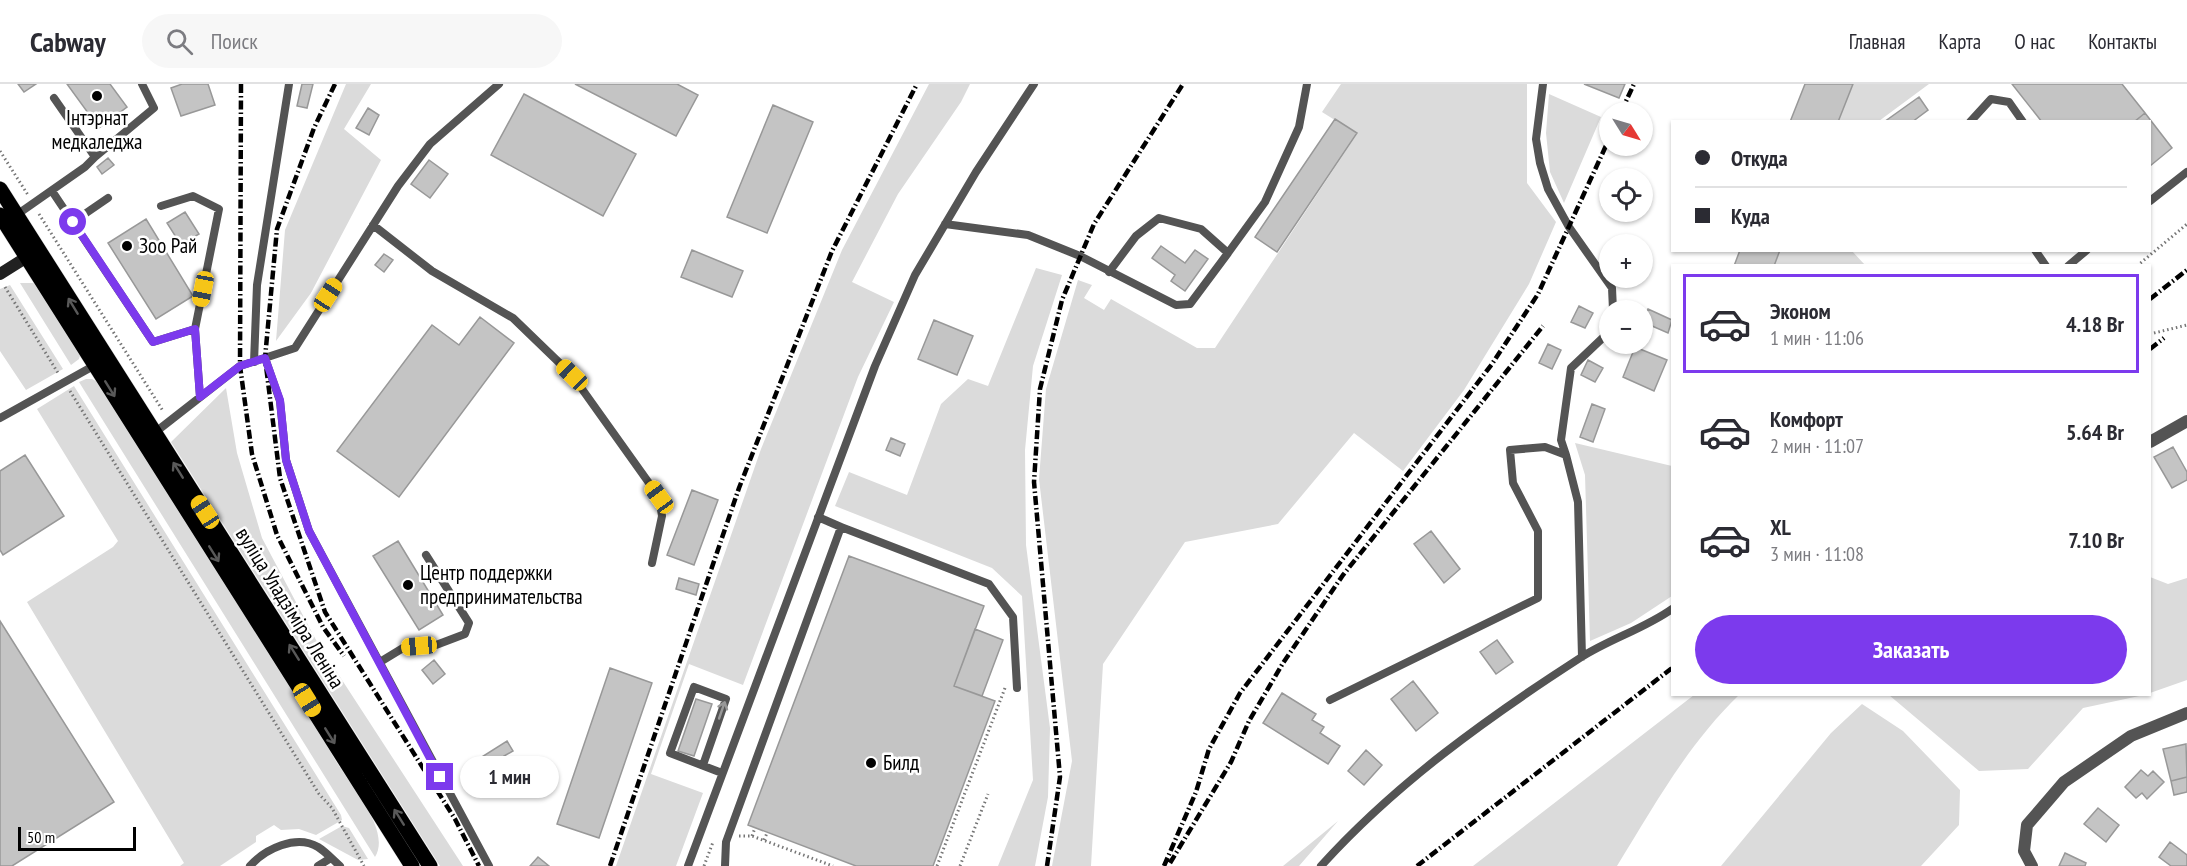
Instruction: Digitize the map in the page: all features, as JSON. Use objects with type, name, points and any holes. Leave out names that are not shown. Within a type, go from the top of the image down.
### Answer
[{"type":"main road","name":"вуліца Уладзіміра Леніна","points":[[0,189],[7,218],[33,253],[149,437],[409,860],[430,866]]},
{"type":"street","points":[[0,276],[33,253]]},
{"type":"street","points":[[2151,441],[2187,421]]},
{"type":"street","points":[[2032,866],[2024,851],[2026,825],[2064,782],[2131,736],[2187,714]]},
{"type":"lane","points":[[7,218],[33,204],[85,167],[154,108],[142,84]]},
{"type":"lane","points":[[254,362],[256,285],[289,84]]},
{"type":"lane","points":[[149,437],[240,366],[295,348],[373,225],[430,144],[499,84]]},
{"type":"lane","points":[[687,866],[875,366],[915,275],[1034,84]]},
{"type":"lane","points":[[945,224],[1028,234],[1080,256],[1176,305],[1190,304],[1265,202],[1299,127],[1307,84]]},
{"type":"lane","points":[[1544,84],[1536,139],[1548,189],[1569,227],[1612,288],[1613,300]]},
{"type":"lane","points":[[54,98],[95,157]]},
{"type":"lane","points":[[1972,120],[1991,99],[2009,102],[2022,120]]},
{"type":"lane","points":[[2151,200],[2187,172]]},
{"type":"lane","points":[[52,191],[153,342],[195,329]]},
{"type":"lane","points":[[161,206],[193,196],[219,209],[195,329],[200,397]]},
{"type":"lane","points":[[73,222],[108,198]]},
{"type":"lane","points":[[1109,272],[1136,236],[1160,218],[1201,229],[1228,253]]},
{"type":"lane","points":[[373,225],[432,271],[513,318],[572,375],[659,497],[662,516],[652,564]]},
{"type":"lane","points":[[2070,264],[2085,252]]},
{"type":"lane","points":[[1582,657],[1578,502],[1561,440],[1571,368],[1599,341]]},
{"type":"lane","points":[[265,358],[280,400],[286,460],[309,531],[489,866]]},
{"type":"lane","points":[[0,418],[100,362]]},
{"type":"lane","points":[[1330,700],[1538,598],[1538,531],[1513,483],[1510,450],[1545,447],[1566,454]]},
{"type":"lane","points":[[818,517],[987,583],[1013,617],[1017,688]]},
{"type":"lane","points":[[725,866],[726,842],[842,527]]},
{"type":"lane","points":[[380,662],[403,648],[436,645],[465,634],[469,623],[426,555]]},
{"type":"lane","points":[[1321,866],[1360,823],[1434,761],[1582,657],[1671,610]]},
{"type":"lane","points":[[703,765],[726,699],[694,687],[670,753],[722,773]]},
{"type":"lane","points":[[250,866],[270,850],[296,840],[317,847],[340,866]]},
{"type":"lane","points":[[318,866],[331,858]]},
{"type":"path","points":[[0,151],[168,420]]},
{"type":"path","points":[[2139,264],[2187,224]]},
{"type":"path","points":[[0,276],[63,382],[284,738],[319,794],[332,808],[364,866]]},
{"type":"path","points":[[2154,333],[2187,325]]},
{"type":"path","points":[[937,866],[970,787],[1016,660]]},
{"type":"path","points":[[960,866],[988,794]]},
{"type":"path","points":[[752,836],[755,828]]},
{"type":"path","points":[[764,840],[767,833]]},
{"type":"path","points":[[737,836],[752,836],[822,864],[833,866]]},
{"type":"path","points":[[704,866],[714,841]]},
{"type":"shaded area","points":[[346,84],[371,84],[344,129],[381,160],[311,293],[276,341],[285,230]]},
{"type":"shaded area","points":[[929,84],[970,84],[961,102],[898,194],[852,282],[894,302],[858,377],[743,685],[689,664],[651,774],[703,793],[676,866],[616,866],[761,449],[842,250]]},
{"type":"shaded area","points":[[1341,84],[1527,84],[1527,183],[1556,222],[1529,284],[1464,390],[1403,471],[1354,433],[1278,524],[1185,542],[1103,664],[1091,866],[1052,866],[1072,761],[1039,479],[1046,389],[1078,280],[1092,285],[1084,298],[1104,310],[1111,299],[1197,348],[1215,348],[1357,134],[1322,112]]},
{"type":"shaded area","points":[[1853,84],[1929,84],[1880,120],[1839,120]]},
{"type":"shaded area","points":[[1549,94],[1599,116],[1599,122],[1564,203],[1550,172],[1546,133]]},
{"type":"shaded area","points":[[1779,252],[1853,252],[1864,264],[1775,264]]},
{"type":"shaded area","points":[[1036,268],[1062,275],[1033,366],[1025,450],[1026,545],[1050,728],[1048,797],[1035,866],[998,866],[1033,780],[1022,596],[992,568],[835,506],[849,472],[907,495],[941,404],[968,379],[988,386]]},
{"type":"shaded area","points":[[20,283],[33,283],[44,289],[81,352],[79,359],[71,365]]},
{"type":"shaded area","points":[[10,285],[63,369],[26,390],[0,351],[0,289]]},
{"type":"shaded area","points":[[92,379],[101,384],[313,717],[331,753],[373,820],[379,846],[375,857],[79,382]]},
{"type":"shaded area","points":[[74,386],[342,820],[316,835],[299,829],[281,830],[274,825],[256,836],[256,842],[220,866],[180,866],[184,863],[27,602],[113,547],[118,541],[37,409]]},
{"type":"shaded area","points":[[226,388],[237,453],[262,538],[316,640],[463,866],[440,866],[171,442]]},
{"type":"shaded area","points":[[1575,443],[1671,466],[1671,597],[1631,623],[1590,641],[1585,475]]},
{"type":"shaded area","points":[[2151,577],[2168,584],[2187,578],[2187,680],[2151,693]]},
{"type":"shaded area","points":[[1693,696],[1738,696],[1688,755],[1658,798],[1617,866],[1473,866]]},
{"type":"shaded area","points":[[1890,696],[2139,696],[2083,708],[2028,769],[1979,771]]},
{"type":"shaded area","points":[[1862,704],[1903,731],[1960,790],[1959,825],[1921,866],[1721,866],[1831,733]]},
{"type":"shaded area","points":[[1338,821],[1299,866],[1283,866]]},
{"type":"shaded area","points":[[342,826],[349,828],[368,859],[358,860],[319,839]]},
{"type":"building","name":"Інтэрнат медкаледжа","points":[[18,84],[36,84],[24,92]]},
{"type":"building","name":"Інтэрнат медкаледжа","points":[[67,84],[110,84],[127,107],[99,128]]},
{"type":"building","points":[[182,84],[208,84],[215,105],[181,116],[171,88]]},
{"type":"building","points":[[302,84],[313,84],[307,108],[297,106]]},
{"type":"building","points":[[575,84],[677,84],[698,95],[676,136]]},
{"type":"building","points":[[1584,84],[1625,84],[1619,98]]},
{"type":"building","points":[[1805,84],[1853,84],[1839,120],[1791,120]]},
{"type":"building","points":[[2012,84],[2122,84],[2145,113],[2136,120],[2040,120]]},
{"type":"building","points":[[524,94],[636,154],[603,216],[491,155]]},
{"type":"building","points":[[1919,97],[1928,110],[1915,120],[1887,120]]},
{"type":"building","points":[[773,105],[813,122],[767,233],[727,217]]},
{"type":"building","points":[[368,108],[379,115],[369,135],[356,128]]},
{"type":"building","points":[[2145,113],[2150,120],[2136,120]]},
{"type":"building","points":[[1335,119],[1357,133],[1277,252],[1255,237]]},
{"type":"building","points":[[2151,121],[2172,148],[2151,165]]},
{"type":"building","points":[[108,158],[114,165],[102,174],[97,167]]},
{"type":"building","points":[[429,160],[448,174],[430,198],[411,184]]},
{"type":"building","points":[[185,212],[199,234],[181,245],[167,223]]},
{"type":"building","points":[[146,219],[193,296],[156,319],[108,243]]},
{"type":"building","points":[[1161,246],[1185,263],[1195,250],[1208,259],[1185,291],[1171,281],[1175,275],[1152,258]]},
{"type":"building","points":[[692,250],[743,271],[732,297],[681,277]]},
{"type":"building","points":[[1739,252],[1779,252],[1775,264],[1735,264]]},
{"type":"building","points":[[384,254],[393,260],[384,272],[375,265]]},
{"type":"building","points":[[1579,306],[1593,313],[1585,328],[1571,322]]},
{"type":"building","points":[[1653,311],[1671,320],[1668,333],[1653,326]]},
{"type":"building","points":[[480,317],[514,343],[399,497],[337,451],[432,325],[459,345]]},
{"type":"building","points":[[934,320],[973,336],[957,375],[918,359]]},
{"type":"building","points":[[1548,344],[1561,350],[1552,369],[1539,363]]},
{"type":"building","points":[[1632,354],[1652,354],[1667,360],[1654,391],[1623,377]]},
{"type":"building","points":[[1588,360],[1603,368],[1595,382],[1581,375]]},
{"type":"building","points":[[1592,404],[1605,409],[1593,442],[1580,437]]},
{"type":"building","points":[[891,438],[905,444],[900,456],[886,450]]},
{"type":"building","points":[[2173,447],[2187,472],[2187,480],[2172,488],[2154,457]]},
{"type":"building","points":[[25,455],[64,516],[3,555],[0,550],[0,471]]},
{"type":"building","points":[[692,490],[718,500],[694,565],[667,555]]},
{"type":"building","points":[[1431,531],[1460,569],[1444,583],[1414,544]]},
{"type":"building","name":"Центр поддержки предпринимательства","points":[[398,541],[443,615],[419,630],[373,556]]},
{"type":"building","name":"Билд","points":[[849,556],[984,606],[954,686],[995,701],[933,866],[856,866],[748,825]]},
{"type":"building","points":[[679,578],[699,584],[696,595],[676,589]]},
{"type":"building","points":[[0,621],[114,802],[12,866],[0,866]]},
{"type":"building","points":[[975,629],[1003,640],[982,696],[954,686]]},
{"type":"building","points":[[1497,640],[1513,662],[1496,674],[1480,652]]},
{"type":"building","points":[[434,660],[445,674],[433,684],[422,670]]},
{"type":"building","points":[[610,668],[652,683],[599,838],[557,824]]},
{"type":"building","points":[[1413,681],[1438,713],[1416,731],[1391,699]]},
{"type":"building","points":[[1282,693],[1316,714],[1312,720],[1324,727],[1320,733],[1340,746],[1328,764],[1263,723]]},
{"type":"building","points":[[696,699],[712,704],[694,756],[678,751]]},
{"type":"building","points":[[507,741],[513,751],[504,756],[514,772],[493,785],[477,760]]},
{"type":"building","points":[[2186,744],[2187,777],[2171,781],[2163,749]]},
{"type":"building","points":[[1366,750],[1382,765],[1364,785],[1348,771]]},
{"type":"building","points":[[2141,770],[2148,776],[2153,771],[2164,782],[2147,799],[2142,793],[2136,798],[2125,787]]},
{"type":"building","points":[[2187,777],[2187,792],[2174,795],[2171,781]]},
{"type":"building","points":[[2098,808],[2119,825],[2106,842],[2084,824]]},
{"type":"building","points":[[2170,842],[2187,855],[2187,866],[2171,866],[2159,857]]},
{"type":"building","points":[[2065,853],[2086,863],[2085,866],[2059,866]]},
{"type":"building","points":[[538,857],[549,866],[530,866]]},
{"type":"railway","points":[[241,84],[240,366],[252,454],[277,535],[323,627],[344,656]]},
{"type":"railway","points":[[335,84],[314,128],[277,229],[265,358],[280,478],[325,612],[455,819],[479,866]]},
{"type":"railway","points":[[610,866],[739,488],[832,251],[917,84]]},
{"type":"railway","points":[[1047,866],[1060,777],[1034,482],[1040,389],[1062,300],[1094,224],[1183,84]]},
{"type":"railway","points":[[1626,102],[1634,84]]},
{"type":"railway","points":[[1164,866],[1196,792],[1209,749],[1240,693],[1492,364],[1538,294],[1601,156]]},
{"type":"railway","points":[[2151,298],[2187,270]]},
{"type":"railway","points":[[1170,863],[1231,762],[1249,721],[1283,663],[1343,575],[1543,326]]},
{"type":"railway","points":[[2151,348],[2164,338]]},
{"type":"railway","points":[[1417,866],[1671,669]]},
{"type":"place","name":"Інтэрнат медкаледжа","points":[[97,96]]},
{"type":"place","name":"Зоо Рай","points":[[127,246]]},
{"type":"place","name":"Центр поддержки предпринимательства","points":[[408,585]]},
{"type":"place","name":"Билд","points":[[871,763]]},
{"type":"route","points":[[73,222],[153,342],[195,329],[200,397],[240,366],[265,358],[280,400],[286,460],[309,531],[391,681],[440,777]]}]
